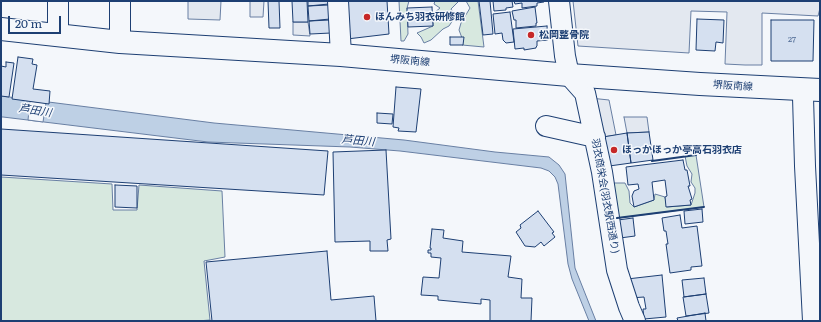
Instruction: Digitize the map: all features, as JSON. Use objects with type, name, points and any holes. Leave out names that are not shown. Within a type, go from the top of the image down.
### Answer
[{"type":"main road","name":"堺阪南線","points":[[1,29],[120,42],[341,55],[812,94]]},
{"type":"street","points":[[58,1],[58,35]]},
{"type":"street","points":[[120,1],[120,42]]},
{"type":"street","points":[[338,1],[341,55]]},
{"type":"street","points":[[559,1],[565,56],[569,75]]},
{"type":"street","name":"羽衣商栄会(羽衣駅西通り)","points":[[569,75],[585,93],[602,172],[618,270],[628,307],[636,321]]},
{"type":"street","points":[[812,94],[805,166],[815,260],[813,321]]},
{"type":"street","points":[[546,126],[595,137]]},
{"type":"shaded area","points":[[188,1],[221,1],[220,20],[188,19]]},
{"type":"shaded area","points":[[250,1],[264,1],[263,17],[250,17]]},
{"type":"shaded area","points":[[399,1],[409,1],[407,8],[408,34],[404,41],[401,41]]},
{"type":"shaded area","points":[[435,1],[459,1],[451,9],[455,17],[449,26],[443,29],[431,40],[424,43],[417,33],[433,26],[434,13],[440,8],[434,4]]},
{"type":"shaded area","points":[[466,1],[478,1],[484,47],[462,45],[462,38],[459,30],[461,23],[470,8]]},
{"type":"shaded area","points":[[573,1],[820,1],[820,8],[818,16],[762,13],[762,65],[745,65],[725,64],[727,12],[691,11],[689,53],[578,46]]},
{"type":"shaded area","points":[[293,22],[308,22],[310,36],[293,35]]},
{"type":"shaded area","points":[[590,98],[609,100],[616,135],[597,138]]},
{"type":"shaded area","points":[[624,117],[647,117],[649,132],[627,133]]},
{"type":"shaded area","points":[[696,155],[704,207],[611,219],[608,189],[614,183],[625,183],[629,191],[630,203],[634,207],[654,200],[655,194],[665,197],[667,207],[691,205],[695,188],[691,182],[692,174],[687,166],[685,156]]},
{"type":"shaded area","points":[[1,177],[112,184],[113,210],[137,210],[139,185],[222,191],[225,257],[204,261],[210,320],[1,321]]},
{"type":"water","name":"芦田川","points":[[1,96],[214,123],[404,140],[495,152],[549,157],[559,165],[565,174],[575,268],[596,321],[589,321],[572,279],[568,264],[558,184],[555,177],[549,171],[541,168],[400,151],[350,147],[208,142],[1,117]]},
{"type":"pier","points":[[30,101],[46,103],[43,122],[28,120]]},
{"type":"building","points":[[268,1],[279,1],[280,28],[269,28]]},
{"type":"building","points":[[292,1],[307,1],[308,22],[293,22]]},
{"type":"building","points":[[308,1],[329,1],[329,4],[308,6]]},
{"type":"building","name":"ほんみち羽衣研修館","points":[[344,1],[387,1],[389,34],[347,39]]},
{"type":"building","points":[[479,1],[490,1],[493,34],[483,35]]},
{"type":"building","points":[[493,1],[512,1],[513,7],[506,8],[506,10],[494,11]]},
{"type":"building","points":[[514,1],[544,2],[537,3],[537,6],[522,8],[522,3],[515,4]]},
{"type":"building","points":[[329,5],[330,19],[309,21],[308,6]]},
{"type":"building","points":[[432,7],[433,26],[408,27],[407,8]]},
{"type":"building","points":[[535,7],[536,26],[516,28],[516,20],[514,20],[512,11]]},
{"type":"building","points":[[510,12],[514,42],[506,43],[503,40],[502,33],[495,34],[493,14]]},
{"type":"building","points":[[697,19],[724,20],[723,43],[716,42],[715,51],[696,50]]},
{"type":"building","points":[[330,20],[331,33],[310,34],[309,21]]},
{"type":"building","points":[[771,20],[814,20],[813,61],[771,61]]},
{"type":"building","name":"松岡整骨院","points":[[547,26],[548,40],[537,41],[536,48],[524,50],[524,48],[515,49],[513,29]]},
{"type":"building","points":[[450,37],[464,37],[463,45],[450,45]]},
{"type":"building","points":[[18,57],[33,59],[32,64],[37,65],[33,89],[50,91],[49,104],[12,99]]},
{"type":"building","points":[[6,62],[14,63],[9,97],[1,96],[1,66],[6,67]]},
{"type":"building","points":[[396,87],[421,89],[416,132],[398,131],[399,128],[393,127]]},
{"type":"building","points":[[377,113],[393,114],[392,124],[377,123]]},
{"type":"building","points":[[1,129],[328,151],[324,195],[1,175]]},
{"type":"building","points":[[649,132],[653,160],[631,163],[627,133]]},
{"type":"building","name":"ほっかほっか亭高石羽衣店","points":[[627,133],[631,163],[602,167],[597,138]]},
{"type":"building","points":[[386,150],[391,239],[387,240],[388,251],[370,251],[370,241],[335,242],[333,152]]},
{"type":"building","points":[[683,160],[685,170],[687,170],[690,186],[688,186],[692,199],[690,200],[691,205],[666,207],[665,197],[667,196],[665,180],[652,182],[654,200],[634,207],[632,196],[634,191],[639,189],[638,184],[628,185],[626,167]]},
{"type":"building","points":[[115,185],[137,186],[137,208],[115,207]]},
{"type":"building","points":[[702,209],[703,222],[685,224],[684,211]]},
{"type":"building","points":[[538,211],[554,232],[552,233],[555,237],[544,246],[541,242],[535,247],[525,246],[516,232],[521,228],[520,225]]},
{"type":"building","points":[[680,215],[682,228],[697,226],[702,266],[691,267],[691,270],[670,273],[666,244],[668,244],[662,218]]},
{"type":"building","points":[[633,218],[635,236],[620,238],[618,220]]},
{"type":"building","points":[[432,229],[444,230],[443,238],[463,241],[462,252],[511,256],[508,277],[522,279],[521,298],[532,298],[531,321],[490,321],[490,300],[481,299],[481,304],[438,300],[438,296],[421,295],[423,277],[439,278],[441,258],[431,257],[431,253],[428,253],[428,250],[431,250]]},
{"type":"building","points":[[327,251],[331,300],[374,296],[376,321],[212,321],[206,262]]},
{"type":"building","points":[[662,275],[666,317],[644,319],[643,309],[646,309],[644,297],[630,298],[627,279]]},
{"type":"building","points":[[704,278],[706,294],[684,297],[682,280]]},
{"type":"building","points":[[706,294],[709,313],[686,316],[683,297]]},
{"type":"building","points":[[705,313],[706,321],[678,321],[677,318]]},
{"type":"wall","points":[[652,161],[696,155]]},
{"type":"wall","points":[[617,218],[704,207]]},
{"type":"place","name":"ほんみち羽衣研修館","points":[[367,17]]},
{"type":"place","name":"松岡整骨院","points":[[531,35]]},
{"type":"place","name":"ほっかほっか亭高石羽衣店","points":[[614,150]]}]
